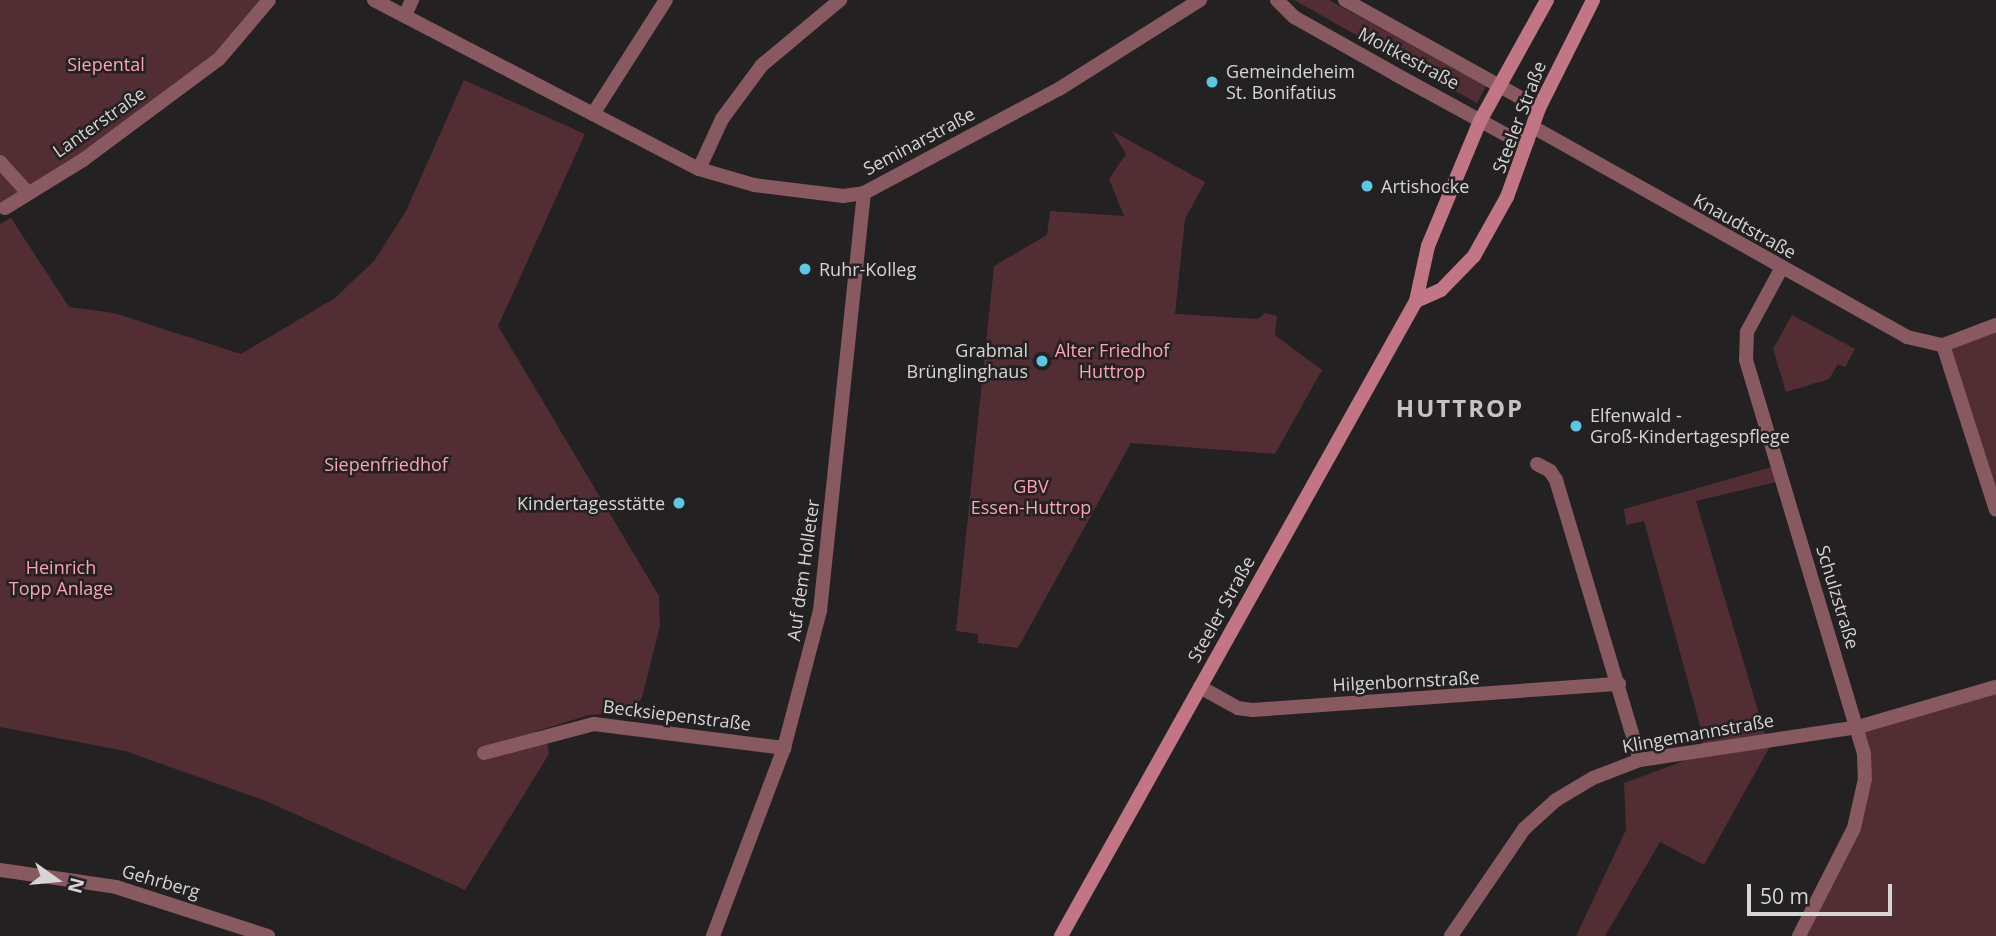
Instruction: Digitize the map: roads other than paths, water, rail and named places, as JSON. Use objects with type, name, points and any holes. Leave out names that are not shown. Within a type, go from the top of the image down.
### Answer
[{"type":"main road","name":"Steeler Straße","points":[[1061,936],[1416,301],[1428,246],[1480,121],[1547,0]]},
{"type":"main road","name":"Steeler Straße","points":[[1416,301],[1441,290],[1474,256],[1510,191],[1539,108],[1593,0]]},
{"type":"street","name":"Lanterstraße","points":[[5,208],[83,160],[219,59],[269,0]]},
{"type":"street","name":"Seminarstraße","points":[[374,0],[699,169],[796,192],[864,193],[1077,79],[1200,0]]},
{"type":"street","points":[[405,15],[412,0]]},
{"type":"street","points":[[593,114],[666,0]]},
{"type":"street","points":[[699,169],[722,119],[755,74],[840,0]]},
{"type":"street","name":"Moltkestraße","points":[[1277,0],[1294,17],[1480,121],[1530,134]]},
{"type":"street","name":"Moltkestraße","points":[[1345,0],[1539,108]]},
{"type":"street","name":"Knaudtstraße","points":[[1530,134],[1908,337],[1943,345]]},
{"type":"street","points":[[0,162],[28,193]]},
{"type":"street","name":"Auf dem Holleter","points":[[713,936],[774,779],[820,611],[864,193]]},
{"type":"street","name":"Schulzstraße","points":[[1781,269],[1747,332],[1746,359],[1864,754],[1861,805],[1845,848],[1799,936]]},
{"type":"street","points":[[1996,325],[1943,345],[1996,510]]},
{"type":"street","points":[[1537,464],[1556,480],[1640,760]]},
{"type":"street","name":"Hilgenbornstraße","points":[[1200,687],[1238,708],[1253,709],[1619,684]]},
{"type":"street","name":"Klingemannstraße","points":[[1451,936],[1497,865],[1542,811],[1593,778],[1640,760],[1858,727],[1996,687]]},
{"type":"street","name":"Becksiepenstraße","points":[[484,753],[594,724],[784,748]]},
{"type":"street","name":"Gehrberg","points":[[0,870],[116,887],[268,936]]},
{"type":"place","name":"Gemeindeheim St. Bonifatius","points":[[1212,82]]},
{"type":"place","name":"Artishocke","points":[[1367,186]]},
{"type":"place","name":"Ruhr-Kolleg","points":[[805,269]]},
{"type":"place","name":"Grabmal Brünglinghaus","points":[[1042,361]]},
{"type":"place","name":"Elfenwald - Groß-Kindertagespflege","points":[[1576,426]]},
{"type":"place","name":"Kindertagesstätte","points":[[679,503]]},
{"type":"district","name":"HUTTROP","points":[[1460,408]]},
{"type":"park label","name":"Siepental","points":[[106,64]]},
{"type":"park label","name":"Alter Friedhof Huttrop","points":[[1112,361]]},
{"type":"park label","name":"Siepenfriedhof","points":[[386,464]]},
{"type":"park label","name":"GBV Essen-Huttrop","points":[[1031,497]]},
{"type":"park label","name":"Heinrich Topp Anlage","points":[[61,578]]}]
